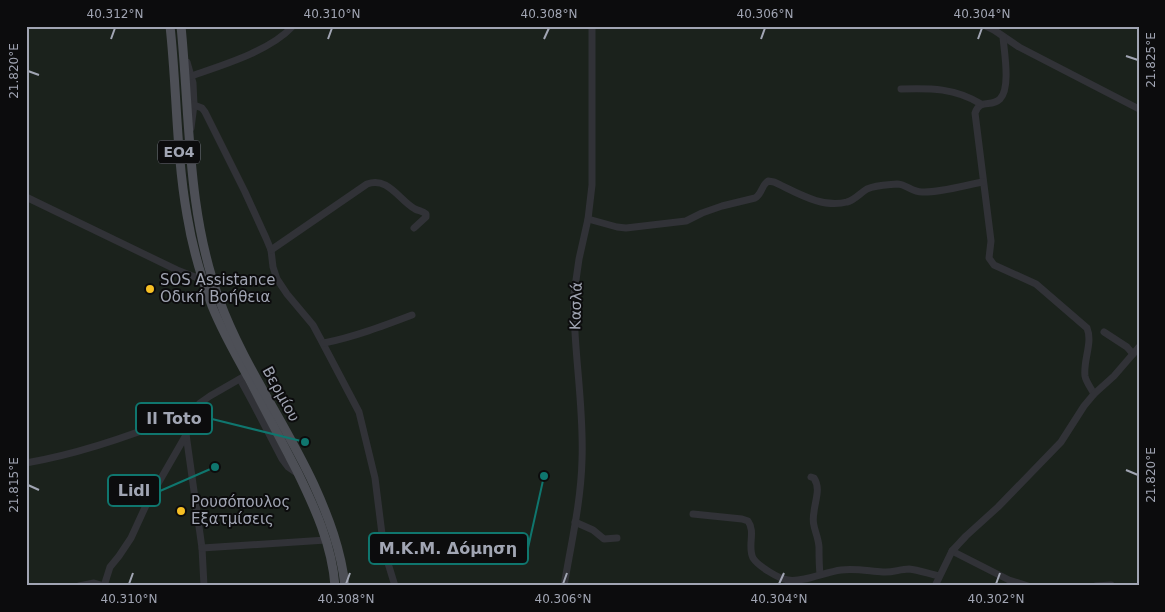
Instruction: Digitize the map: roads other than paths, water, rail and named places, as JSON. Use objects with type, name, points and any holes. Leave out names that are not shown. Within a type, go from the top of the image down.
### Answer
[{"type":"main road","name":"ΕΟ4","points":[[170,26],[182,186],[190,235],[206,274]]},
{"type":"main road","name":"ΕΟ4","points":[[181,30],[190,153],[206,274]]},
{"type":"main road","name":"Βερμίου","points":[[206,274],[231,328],[246,375],[310,497],[326,540],[332,562],[335,586]]},
{"type":"main road","name":"Βερμίου","points":[[246,375],[308,472],[331,522],[342,561],[345,586]]},
{"type":"street","points":[[191,76],[262,49],[293,26]]},
{"type":"street","name":"Κασλά","points":[[564,586],[579,499],[582,451],[574,301],[592,185],[592,26]]},
{"type":"street","points":[[986,26],[1026,51],[1139,109]]},
{"type":"street","points":[[181,30],[188,68],[193,83],[194,106],[190,153]]},
{"type":"street","points":[[901,89],[942,89],[961,94],[981,104],[1000,100],[1004,93],[1006,74],[1002,37]]},
{"type":"street","points":[[981,104],[975,113],[991,241],[990,260],[994,265],[1039,286],[1087,328],[1089,333],[1085,374],[1094,394]]},
{"type":"street","points":[[194,106],[202,108],[205,112],[246,192],[271,250],[277,279],[313,325],[359,412],[374,472],[384,550],[395,586]]},
{"type":"street","points":[[271,250],[367,184],[376,181],[384,184],[416,209],[426,214],[426,217],[414,228]]},
{"type":"street","points":[[588,219],[626,228],[682,222],[722,206],[755,198],[759,195],[763,185],[768,181],[816,201],[829,203],[850,201],[868,189],[882,186],[901,184],[915,191],[927,192],[983,182]]},
{"type":"street","points":[[26,196],[176,270],[195,277],[206,274]]},
{"type":"street","points":[[324,343],[337,341],[412,315]]},
{"type":"street","points":[[1104,332],[1127,347],[1133,354]]},
{"type":"street","points":[[935,586],[952,551],[1061,442],[1094,394],[1114,376],[1139,347]]},
{"type":"street","points":[[78,586],[94,583],[104,586],[110,568],[134,531],[148,501],[186,434],[193,412],[210,396],[246,375]]},
{"type":"street","points":[[26,463],[79,452],[193,412]]},
{"type":"street","points":[[186,434],[202,548],[204,586]]},
{"type":"street","points":[[810,477],[814,478],[818,485],[813,523],[818,542],[820,574]]},
{"type":"street","points":[[693,514],[748,521],[752,529],[750,544],[753,558],[779,577],[790,580],[848,569],[886,572],[908,569],[939,576]]},
{"type":"street","points":[[575,522],[593,530],[604,539],[617,538]]},
{"type":"street","points":[[202,548],[326,540]]},
{"type":"street","points":[[952,551],[1010,580],[1028,586]]},
{"type":"street","points":[[1096,586],[1111,585]]},
{"type":"place","name":"SOS Assistance Οδική Βοήθεια","points":[[150,289]]},
{"type":"place","name":"Il Toto","points":[[305,442]]},
{"type":"place","name":"Lidl","points":[[215,467]]},
{"type":"place","name":"Μ.Κ.Μ. Δόμηση","points":[[544,476]]},
{"type":"place","name":"Ρουσόπουλος Εξατμίσεις","points":[[181,511]]}]
